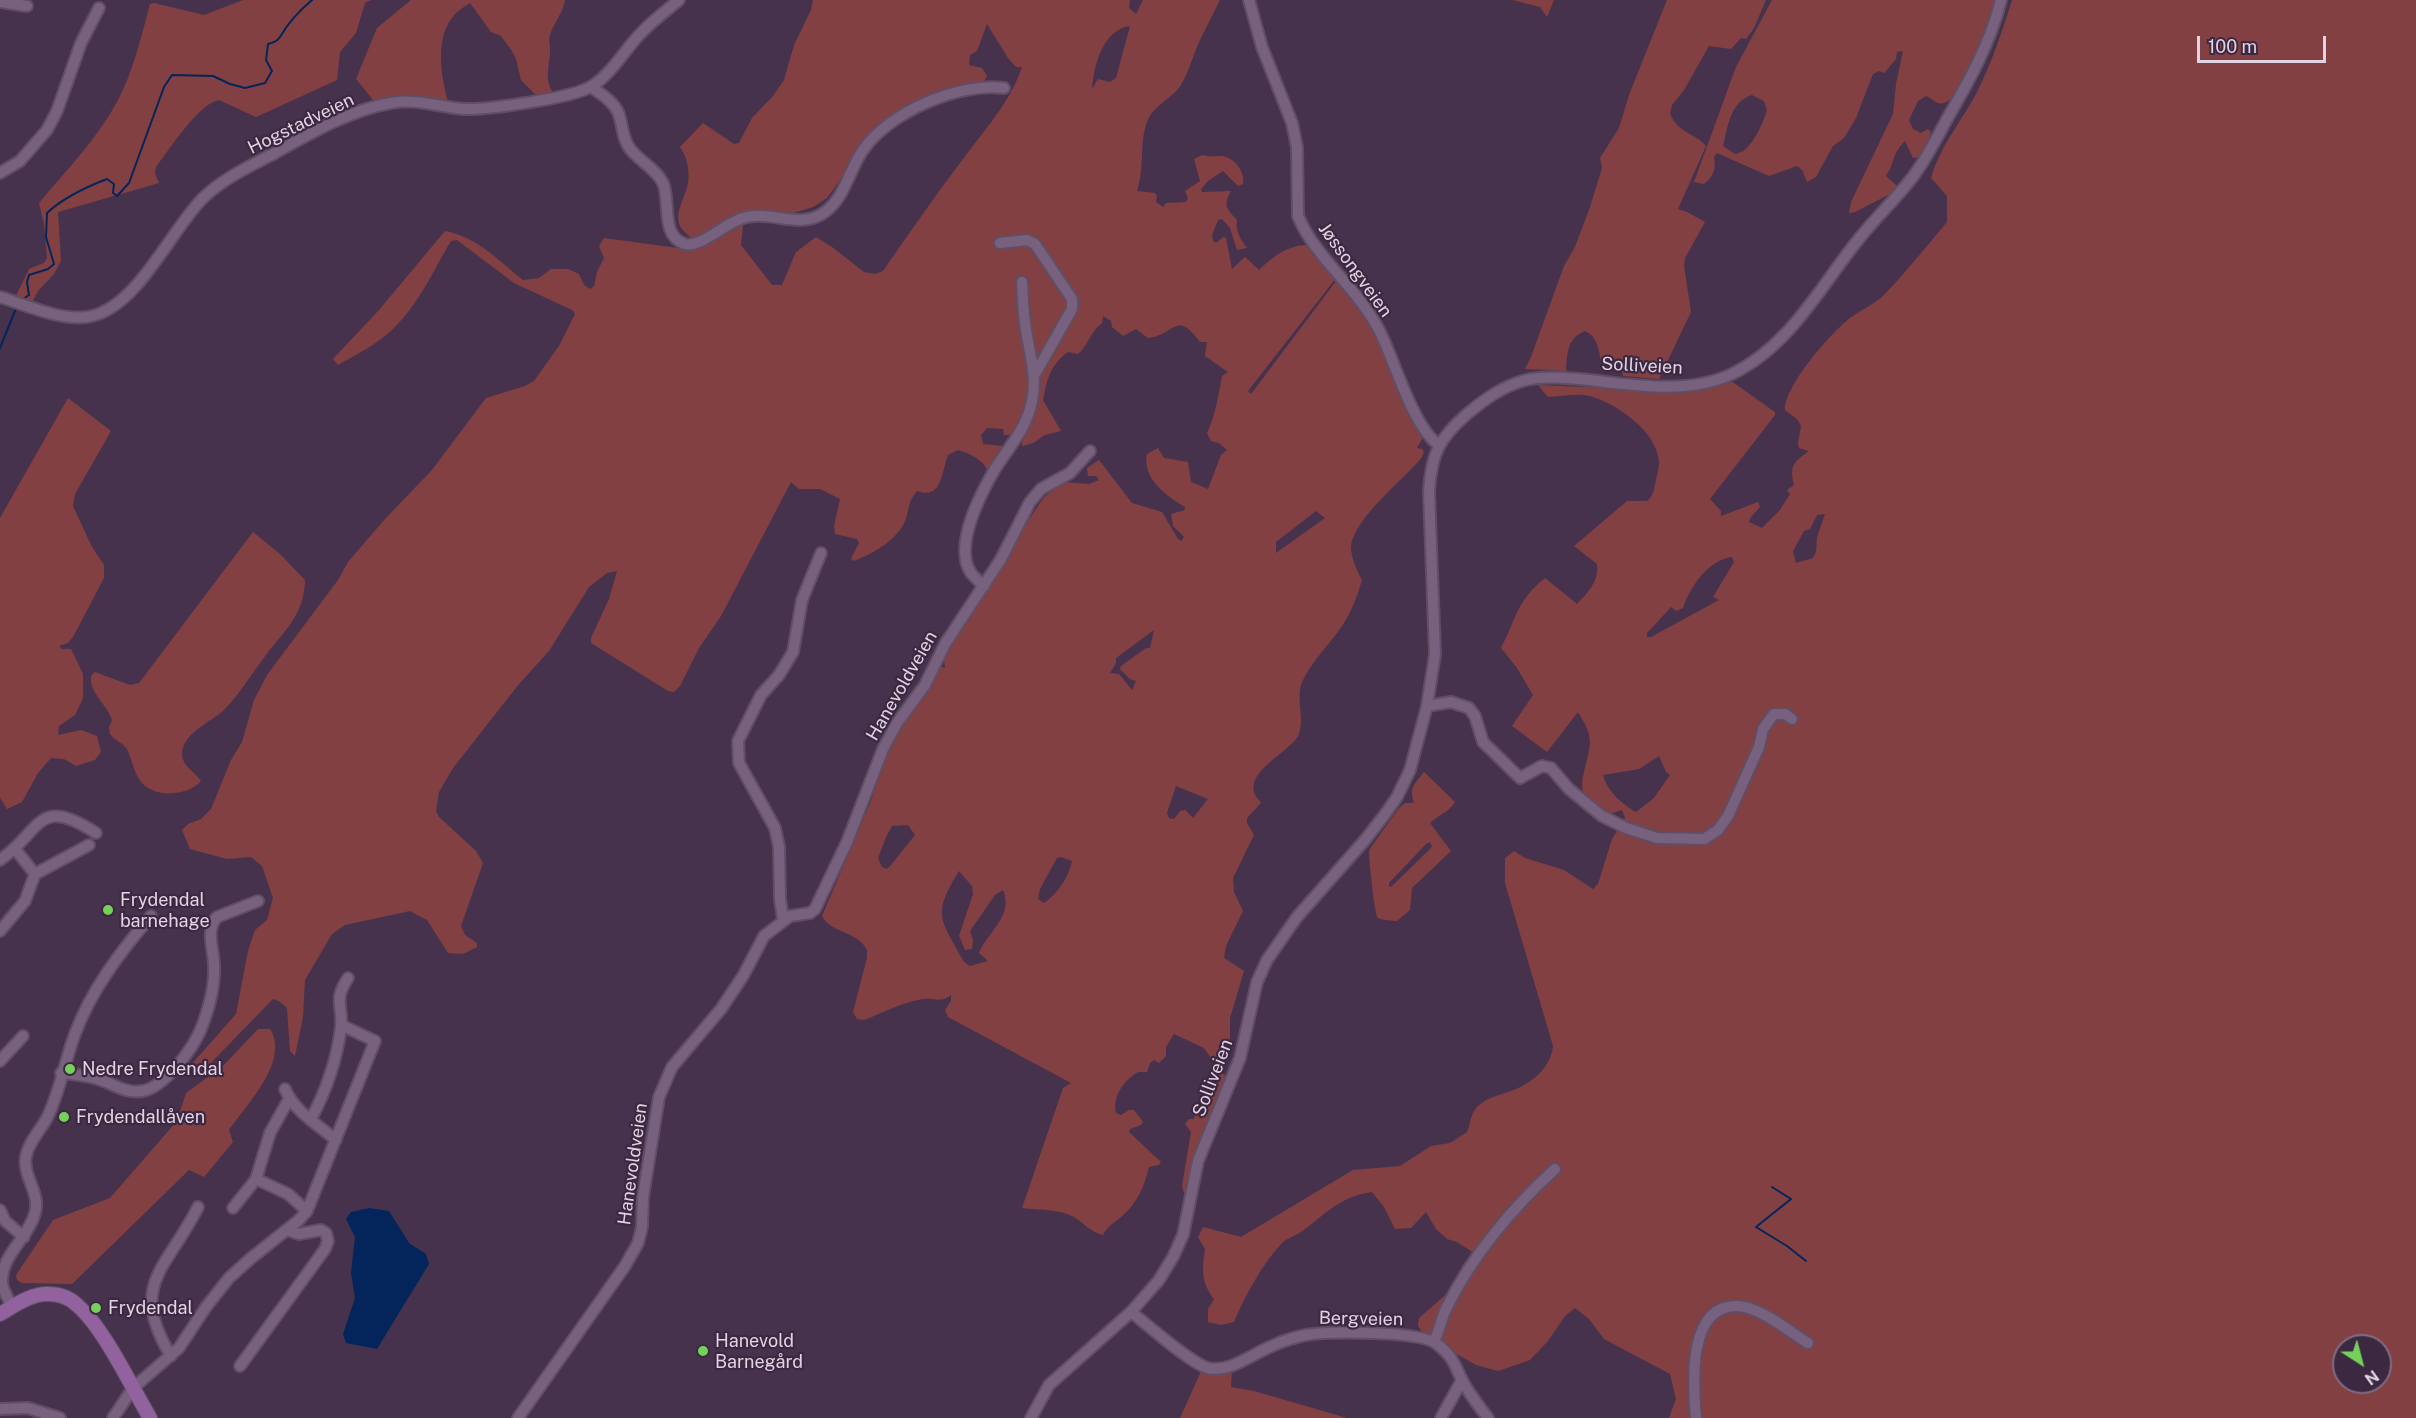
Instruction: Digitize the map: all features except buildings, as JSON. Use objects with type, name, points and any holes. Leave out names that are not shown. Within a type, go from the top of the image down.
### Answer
[{"type":"main road","points":[[6,1310],[39,1295],[55,1295],[71,1300],[95,1326],[150,1418]]},
{"type":"street","name":"Hogstadveien","points":[[0,297],[48,312],[78,318],[109,310],[126,298],[183,220],[204,196],[258,162],[318,130],[358,113],[391,103],[410,102],[477,110],[571,95],[591,87],[604,76],[644,30],[678,0]]},
{"type":"street","name":"Jøssongveien","points":[[1249,0],[1262,47],[1292,123],[1297,147],[1298,216],[1318,249],[1368,309],[1382,335],[1398,379],[1429,436],[1439,445]]},
{"type":"street","name":"Solliveien","points":[[1031,1418],[1049,1385],[1131,1312],[1159,1280],[1173,1257],[1182,1235],[1198,1161],[1240,1058],[1257,982],[1267,960],[1297,917],[1365,840],[1397,797],[1410,770],[1427,705],[1435,654],[1429,492],[1431,465],[1439,445],[1455,424],[1478,405],[1500,390],[1519,382],[1549,377],[1666,387],[1685,386],[1730,375],[1764,354],[1785,334],[1818,295],[1858,240],[1923,162],[1989,41],[2001,0]]},
{"type":"street","points":[[0,2],[27,6]]},
{"type":"street","points":[[0,173],[20,162],[47,130],[57,111],[81,43],[99,8]]},
{"type":"street","points":[[591,87],[609,100],[617,111],[630,149],[657,174],[663,184],[670,231],[681,243],[689,245],[747,216],[770,216],[801,222],[817,217],[837,200],[864,149],[890,122],[902,114],[944,96],[978,88],[1004,88]]},
{"type":"street","points":[[1000,243],[1027,240],[1035,244],[1072,299],[1072,309],[1034,376]]},
{"type":"street","points":[[984,586],[967,565],[966,537],[972,517],[995,470],[1026,423],[1033,401],[1034,376],[1025,323],[1022,282]]},
{"type":"street","name":"Hanevoldveien","points":[[518,1418],[625,1266],[638,1243],[659,1097],[672,1067],[721,1009],[743,976],[764,936],[783,919],[810,913],[819,904],[847,842],[883,749],[897,723],[925,685],[945,644],[1001,559],[1030,502],[1041,489],[1070,472],[1090,451]]},
{"type":"street","points":[[783,919],[780,899],[779,847],[775,828],[739,763],[738,741],[761,695],[780,675],[793,652],[802,600],[821,553]]},
{"type":"street","points":[[1427,705],[1450,702],[1469,708],[1475,716],[1483,742],[1520,778],[1542,766],[1551,768],[1580,799],[1602,816],[1626,828],[1657,838],[1687,840],[1704,839],[1718,830],[1732,807],[1759,747],[1764,729],[1774,714],[1785,714],[1792,719]]},
{"type":"street","points":[[0,860],[15,849],[37,824],[60,815],[70,817],[96,833]]},
{"type":"street","points":[[0,931],[25,901],[35,874],[89,845]]},
{"type":"street","points":[[15,849],[35,874]]},
{"type":"street","points":[[61,1073],[96,1078],[113,1087],[131,1091],[142,1091],[163,1082],[200,1030],[212,988],[213,921],[217,917],[258,901]]},
{"type":"street","points":[[6,1310],[3,1273],[30,1227],[36,1210],[36,1198],[26,1167],[26,1155],[48,1116],[75,1032],[93,996],[115,962],[151,916]]},
{"type":"street","points":[[311,1119],[327,1084],[341,1025],[339,998],[348,978]]},
{"type":"street","points":[[113,1418],[133,1388],[171,1356],[229,1278],[307,1211],[375,1041],[341,1025]]},
{"type":"street","points":[[0,1061],[22,1036]]},
{"type":"street","points":[[233,1208],[256,1179],[270,1133],[287,1094],[311,1119],[336,1140]]},
{"type":"street","points":[[1488,1418],[1462,1380],[1456,1364],[1434,1341],[1454,1292],[1503,1220],[1522,1198],[1555,1169]]},
{"type":"street","points":[[256,1179],[288,1194],[307,1211]]},
{"type":"street","points":[[171,1356],[153,1316],[152,1288],[159,1269],[198,1207]]},
{"type":"street","points":[[0,1210],[3,1223],[24,1236]]},
{"type":"street","points":[[240,1366],[285,1306],[294,1290],[325,1249],[328,1241],[327,1233],[321,1230],[299,1234],[287,1230]]},
{"type":"street","points":[[1696,1418],[1693,1390],[1701,1331],[1708,1317],[1717,1311],[1739,1306],[1755,1311],[1808,1343]]},
{"type":"street","name":"Bergveien","points":[[1131,1312],[1193,1360],[1206,1367],[1219,1369],[1231,1366],[1272,1346],[1307,1335],[1339,1333],[1407,1335],[1434,1341]]},
{"type":"street","points":[[1441,1418],[1462,1380]]},
{"type":"street","points":[[0,1409],[28,1408],[60,1418]]},
{"type":"shaded area","points":[[243,0],[371,0],[365,3],[356,33],[340,52],[337,80],[256,117],[219,100],[211,103],[185,128],[156,167],[155,173],[159,183],[58,212],[61,261],[54,274],[38,291],[30,306],[14,300],[29,269],[44,263],[47,258],[44,224],[39,203],[84,150],[114,107],[131,71],[150,4],[204,15]]},
{"type":"shaded area","points":[[411,0],[565,0],[549,37],[548,79],[554,94],[538,97],[521,80],[512,51],[501,36],[491,32],[470,3],[455,14],[444,34],[441,57],[448,102],[405,95],[374,101],[356,79],[377,28]]},
{"type":"shaded area","points":[[813,0],[1130,0],[1129,8],[1136,14],[1143,0],[1220,0],[1181,85],[1154,111],[1147,122],[1137,191],[1155,193],[1156,202],[1163,207],[1166,203],[1186,202],[1188,198],[1185,191],[1200,181],[1194,159],[1202,155],[1221,156],[1234,162],[1242,174],[1243,184],[1238,186],[1223,171],[1201,189],[1202,192],[1231,191],[1226,203],[1237,220],[1237,231],[1247,248],[1237,250],[1230,228],[1222,219],[1218,220],[1212,235],[1216,243],[1223,237],[1226,238],[1232,269],[1245,257],[1259,270],[1289,249],[1312,245],[1336,278],[1248,391],[1251,394],[1337,280],[1369,319],[1422,431],[1422,439],[1417,448],[1424,452],[1422,457],[1369,513],[1353,538],[1351,549],[1362,580],[1346,620],[1302,682],[1300,689],[1301,723],[1298,736],[1263,769],[1254,784],[1255,794],[1261,803],[1247,818],[1247,823],[1254,835],[1233,878],[1234,892],[1243,911],[1226,946],[1224,958],[1244,971],[1230,1018],[1230,1038],[1224,1051],[1218,1059],[1213,1061],[1204,1048],[1174,1034],[1166,1047],[1166,1056],[1159,1063],[1154,1060],[1150,1063],[1147,1072],[1138,1072],[1133,1075],[1120,1090],[1116,1101],[1116,1113],[1121,1115],[1134,1110],[1143,1122],[1130,1129],[1129,1132],[1161,1162],[1159,1165],[1149,1167],[1135,1201],[1126,1213],[1108,1227],[1103,1235],[1094,1232],[1068,1214],[1022,1208],[1063,1088],[1071,1083],[948,1017],[945,1010],[951,1001],[951,995],[941,1000],[916,1000],[864,1020],[857,1019],[853,1012],[867,950],[857,939],[831,926],[822,916],[871,801],[886,754],[939,666],[945,668],[943,653],[992,584],[1020,533],[1044,497],[1063,482],[1089,484],[1099,480],[1096,476],[1088,476],[1087,468],[1099,460],[1132,503],[1162,512],[1178,539],[1181,541],[1184,537],[1173,526],[1171,514],[1185,510],[1185,507],[1157,485],[1148,471],[1147,454],[1158,448],[1164,458],[1188,462],[1191,482],[1208,489],[1221,455],[1227,450],[1219,443],[1211,441],[1207,433],[1215,412],[1222,376],[1228,372],[1205,356],[1207,342],[1200,342],[1192,332],[1180,325],[1148,338],[1136,329],[1123,336],[1112,327],[1111,321],[1103,316],[1102,323],[1081,351],[1078,354],[1068,352],[1062,357],[1053,367],[1048,379],[1043,400],[1061,431],[1045,435],[1033,443],[1022,446],[1023,434],[1004,435],[1003,429],[987,428],[981,435],[983,444],[1003,446],[1003,453],[991,470],[987,470],[979,460],[962,451],[958,450],[948,455],[942,477],[936,488],[925,493],[917,491],[910,503],[905,521],[896,535],[877,550],[854,561],[851,559],[859,543],[857,539],[835,534],[834,526],[840,499],[820,489],[799,489],[791,482],[721,616],[699,648],[680,686],[674,692],[668,691],[591,643],[591,638],[609,599],[617,571],[607,573],[589,587],[549,651],[519,684],[453,768],[439,792],[436,811],[439,817],[476,851],[483,863],[461,926],[465,935],[477,943],[477,947],[463,954],[448,953],[427,920],[410,911],[345,925],[332,934],[305,980],[303,1017],[295,1056],[290,1051],[287,1008],[273,999],[202,1072],[190,1073],[191,1065],[236,1014],[248,951],[255,930],[267,920],[273,898],[262,866],[251,857],[227,859],[190,849],[182,830],[188,824],[201,819],[211,809],[231,760],[242,742],[254,700],[267,675],[338,580],[348,562],[432,470],[486,398],[534,381],[559,346],[575,314],[572,310],[514,283],[457,240],[451,241],[422,292],[396,326],[374,344],[338,365],[333,359],[379,310],[445,231],[477,244],[523,280],[539,278],[551,269],[568,269],[579,274],[584,285],[590,289],[594,286],[597,272],[604,258],[599,246],[604,238],[678,248],[691,245],[692,238],[684,232],[678,219],[689,178],[687,164],[680,147],[703,123],[734,144],[739,143],[752,118],[773,96],[784,80],[794,45],[811,10]],"holes":[[[987,24],[1008,58],[1016,67],[1022,67],[1011,92],[996,115],[883,271],[875,274],[864,272],[816,237],[796,252],[782,285],[772,285],[741,245],[743,225],[749,214],[793,213],[813,207],[827,198],[852,164],[909,111],[983,83],[987,76],[982,68],[969,65],[970,55],[977,51]],[[1130,26],[1116,78],[1110,82],[1098,79],[1092,89],[1098,59],[1113,34]],[[1316,511],[1325,518],[1276,553],[1276,542]],[[1154,630],[1150,648],[1146,648],[1121,666],[1120,669],[1130,679],[1136,681],[1132,690],[1119,674],[1110,673],[1116,663],[1116,658]],[[1176,786],[1208,799],[1193,818],[1185,810],[1180,811],[1174,819],[1169,818],[1167,813]],[[908,825],[915,835],[887,869],[882,867],[878,858],[892,826]],[[1057,858],[1072,861],[1062,885],[1044,903],[1038,899],[1040,889]],[[959,871],[972,886],[973,894],[959,936],[965,950],[972,949],[973,940],[970,931],[995,895],[1003,890],[1005,899],[1003,916],[979,953],[988,961],[970,966],[964,962],[942,917],[945,898]]]},
{"type":"shaded area","points":[[1513,0],[1554,0],[1547,17],[1540,7]]},
{"type":"shaded area","points":[[1667,0],[1766,0],[1754,28],[1746,39],[1741,38],[1731,49],[1709,46],[1684,90],[1672,105],[1670,114],[1674,121],[1706,146],[1678,209],[1705,222],[1685,258],[1684,266],[1691,312],[1659,379],[1623,376],[1620,363],[1602,366],[1596,341],[1585,331],[1571,342],[1566,371],[1525,369],[1564,266],[1575,247],[1590,207],[1602,168],[1600,158],[1619,128],[1629,95]]},
{"type":"shaded area","points":[[1772,0],[1995,0],[1973,61],[1956,92],[1947,101],[1938,103],[1926,96],[1918,101],[1909,120],[1913,129],[1921,133],[1928,129],[1931,132],[1925,149],[1919,157],[1913,158],[1905,141],[1898,150],[1886,176],[1897,186],[1892,193],[1855,212],[1849,213],[1851,202],[1893,114],[1903,51],[1897,52],[1896,59],[1884,73],[1879,71],[1873,74],[1856,118],[1844,138],[1833,146],[1816,177],[1807,182],[1802,170],[1797,166],[1769,176],[1717,153],[1714,157],[1714,169],[1710,178],[1704,184],[1694,182],[1736,67]],"holes":[[[1752,95],[1764,101],[1767,110],[1765,116],[1756,136],[1746,149],[1735,154],[1723,146],[1731,116],[1739,103]]]},
{"type":"shaded area","points":[[2012,0],[2416,0],[2416,1418],[1669,1418],[1676,1399],[1670,1374],[1604,1339],[1589,1319],[1575,1308],[1565,1316],[1548,1341],[1530,1360],[1498,1371],[1476,1365],[1425,1336],[1418,1326],[1419,1318],[1457,1285],[1479,1262],[1471,1251],[1447,1239],[1436,1229],[1426,1212],[1411,1228],[1395,1229],[1384,1207],[1372,1192],[1351,1197],[1342,1202],[1282,1243],[1267,1261],[1234,1322],[1221,1325],[1208,1322],[1208,1309],[1214,1299],[1207,1287],[1204,1275],[1205,1249],[1198,1237],[1203,1227],[1241,1237],[1353,1170],[1400,1166],[1431,1146],[1450,1143],[1467,1132],[1477,1107],[1533,1079],[1544,1068],[1551,1054],[1553,1046],[1505,883],[1505,858],[1514,851],[1525,858],[1564,870],[1593,889],[1598,884],[1612,839],[1625,818],[1622,810],[1609,814],[1596,807],[1587,800],[1583,792],[1583,775],[1590,739],[1578,712],[1547,752],[1512,726],[1533,695],[1517,668],[1501,648],[1528,594],[1545,578],[1577,604],[1585,595],[1596,576],[1597,564],[1574,546],[1627,501],[1647,501],[1654,489],[1659,462],[1657,451],[1643,430],[1634,420],[1612,405],[1585,395],[1548,397],[1538,385],[1683,391],[1730,381],[1734,383],[1775,412],[1775,415],[1710,499],[1721,511],[1721,516],[1758,502],[1760,507],[1749,522],[1762,528],[1780,510],[1790,494],[1787,490],[1794,485],[1792,473],[1794,465],[1809,451],[1799,448],[1801,426],[1798,420],[1785,410],[1792,387],[1810,361],[1841,326],[1884,295],[1947,222],[1947,196],[1931,178],[1946,144],[1982,81]],"holes":[[[1825,514],[1813,558],[1796,563],[1793,551],[1804,531],[1810,529],[1817,515]],[[1732,557],[1734,562],[1713,597],[1719,600],[1651,637],[1647,637],[1647,633],[1671,607],[1676,611],[1683,608],[1695,583],[1708,569],[1715,563]],[[1659,756],[1666,772],[1670,775],[1654,798],[1636,812],[1616,796],[1603,775],[1639,769]]]},
{"type":"shaded area","points":[[68,398],[111,431],[75,494],[73,506],[92,547],[104,565],[104,578],[73,637],[68,643],[59,646],[62,649],[71,649],[83,674],[83,698],[75,715],[59,726],[58,735],[81,730],[97,736],[101,752],[95,760],[76,766],[64,759],[51,758],[38,773],[22,802],[7,809],[0,798],[0,518]]},
{"type":"shaded area","points":[[253,532],[280,554],[305,580],[301,604],[291,623],[235,698],[186,741],[183,748],[183,760],[201,781],[188,790],[180,792],[155,791],[142,783],[127,749],[110,734],[109,727],[112,720],[95,693],[91,676],[95,672],[130,685],[139,683]]},
{"type":"shaded area","points":[[1424,772],[1455,802],[1430,823],[1451,851],[1412,888],[1410,910],[1397,921],[1378,918],[1369,850],[1399,808],[1405,803],[1414,803],[1412,790]],"holes":[[[1430,842],[1432,847],[1391,887],[1389,886],[1389,883],[1426,844]]]},
{"type":"shaded area","points":[[258,1029],[270,1029],[275,1041],[275,1055],[271,1068],[264,1082],[229,1130],[233,1142],[204,1177],[189,1170],[72,1284],[22,1283],[17,1280],[16,1275],[53,1220],[110,1198],[177,1121],[186,1093],[222,1067]]},
{"type":"shaded area","points":[[1221,1073],[1225,1075],[1224,1083],[1208,1122],[1185,1196],[1182,1186],[1191,1132],[1185,1124],[1189,1119],[1194,1119],[1198,1105],[1204,1103],[1206,1097],[1204,1091]]},
{"type":"shaded area","points":[[1202,1369],[1232,1369],[1231,1387],[1254,1391],[1347,1418],[1180,1418]]},
{"type":"water","points":[[369,1208],[389,1211],[409,1243],[426,1254],[429,1264],[377,1349],[346,1343],[343,1334],[355,1298],[351,1273],[355,1237],[346,1219],[351,1212]]},
{"type":"waterway","points":[[20,301],[29,295],[27,282],[29,275],[48,269],[54,264],[46,237],[47,213],[75,193],[107,179],[114,184],[113,193],[117,196],[129,183],[164,87],[172,75],[213,76],[245,88],[265,83],[272,71],[266,60],[268,44],[277,40],[294,17],[312,0]]},
{"type":"waterway","points":[[0,348],[17,306]]},
{"type":"waterway","points":[[1772,1187],[1791,1199],[1756,1227],[1806,1261]]},
{"type":"place","name":"Frydendal barnehage","points":[[108,910]]},
{"type":"place","name":"Nedre Frydendal","points":[[70,1069]]},
{"type":"place","name":"Frydendallåven","points":[[64,1117]]},
{"type":"place","name":"Frydendal","points":[[96,1308]]},
{"type":"place","name":"Hanevold Barnegård","points":[[703,1351]]}]
